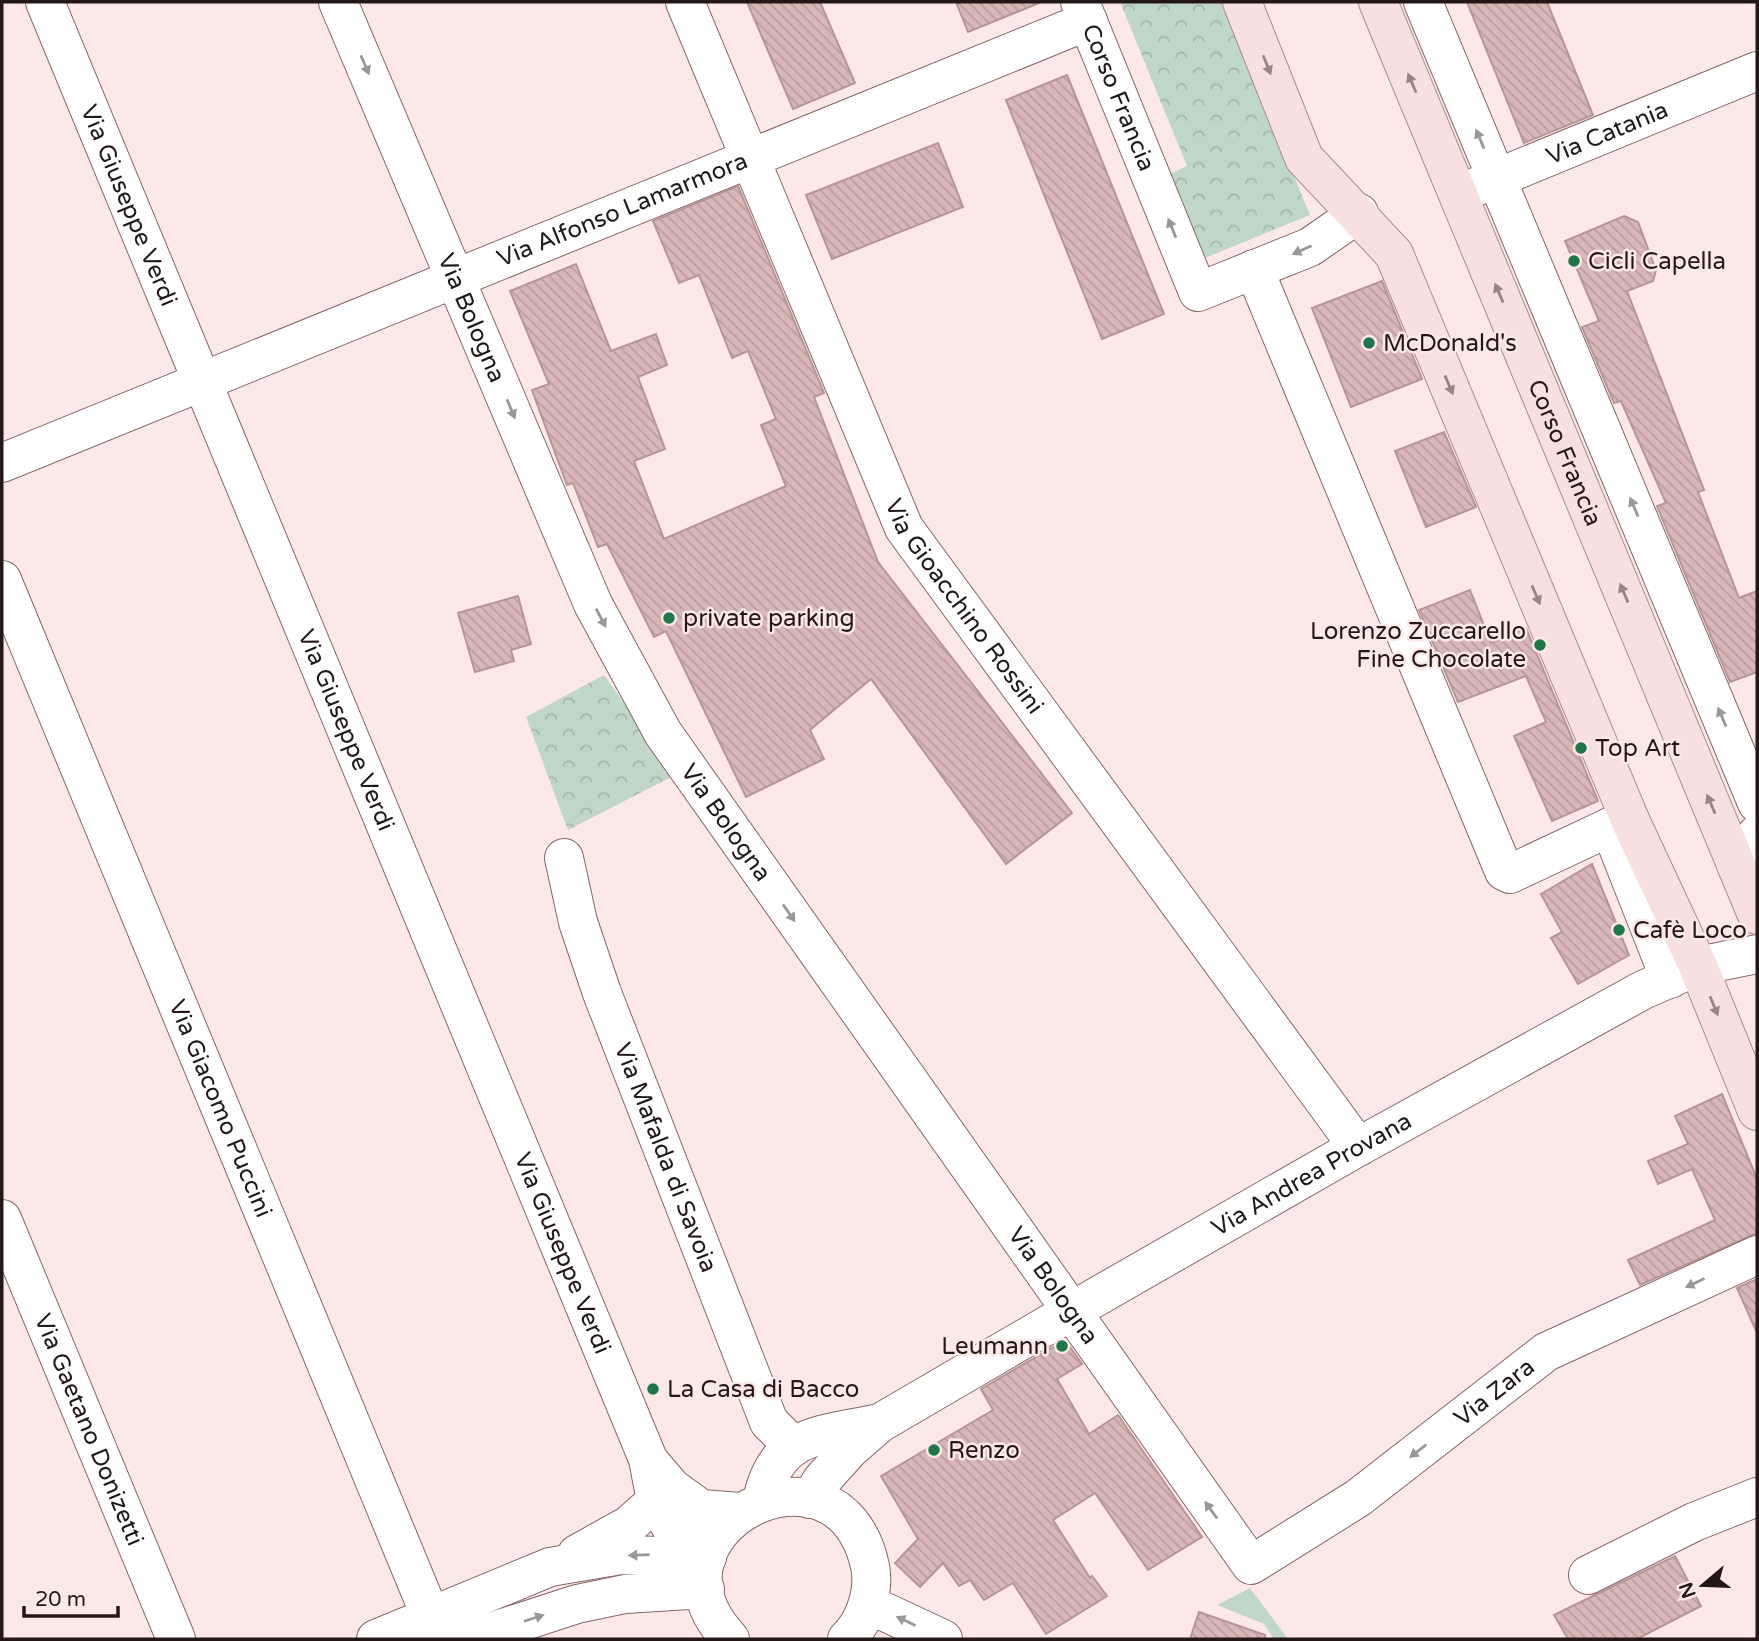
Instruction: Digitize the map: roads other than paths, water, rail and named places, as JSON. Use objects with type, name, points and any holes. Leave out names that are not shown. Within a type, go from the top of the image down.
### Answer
[{"type":"main road","points":[[1242,2],[1304,158],[1359,213],[1394,254],[1620,823],[1684,973],[1757,1111]]},
{"type":"main road","name":"Corso Francia","points":[[1378,2],[1757,915]]},
{"type":"street","name":"Via Giuseppe Verdi","points":[[45,2],[648,1459],[656,1501],[675,1534],[706,1573]]},
{"type":"street","name":"Via Bologna","points":[[338,2],[593,604],[663,733],[1251,1565]]},
{"type":"street","name":"Via Gioacchino Rossini","points":[[685,2],[904,528],[1358,1147]]},
{"type":"street","name":"Corso Francia","points":[[1423,2],[1757,803]]},
{"type":"street","name":"Via Alfonso Lamarmora","points":[[2,463],[455,276],[750,160],[1084,12]]},
{"type":"street","name":"Corso Francia","points":[[1084,12],[1198,292],[1310,247],[1359,213]]},
{"type":"street","name":"Via Catania","points":[[1459,195],[1757,71]]},
{"type":"street","points":[[1254,269],[1504,871],[1510,874],[1620,823]]},
{"type":"street","name":"Via Giacomo Puccini","points":[[2,580],[435,1627]]},
{"type":"street","points":[[1737,867],[1757,834]]},
{"type":"street","name":"Via Mafalda di Savoia","points":[[564,858],[578,922],[602,993],[769,1422],[793,1446]]},
{"type":"street","name":"Via Andrea Provana","points":[[810,1499],[849,1450],[880,1423],[1070,1312],[1358,1147],[1643,990],[1684,973],[1757,954]]},
{"type":"street","name":"Via Gaetano Donizetti","points":[[2,1219],[11,1269],[176,1639]]},
{"type":"street","name":"Via Zara","points":[[1251,1565],[1357,1498],[1546,1352],[1757,1255]]},
{"type":"street","name":"Via Andrea Provana","points":[[793,1446],[880,1423]]},
{"type":"street","points":[[730,1639],[711,1613],[706,1573],[719,1533],[751,1506],[778,1458],[793,1446]]},
{"type":"street","name":"Via Giuseppe Verdi","points":[[648,1459],[672,1488],[701,1510],[751,1506],[786,1497],[810,1499]]},
{"type":"street","points":[[1588,1575],[1694,1522],[1757,1497]]},
{"type":"street","points":[[810,1499],[829,1507],[846,1520],[859,1536],[871,1572],[868,1604],[847,1639]]},
{"type":"street","points":[[376,1639],[435,1627],[629,1525],[656,1501]]},
{"type":"street","points":[[552,1567],[621,1555],[706,1573]]},
{"type":"street","points":[[469,1639],[577,1604],[706,1573]]},
{"type":"street","points":[[868,1604],[943,1639]]},
{"type":"place","name":"Cicli Capella","points":[[1574,261]]},
{"type":"place","name":"McDonald's","points":[[1369,343]]},
{"type":"place","name":"private parking","points":[[669,618]]},
{"type":"place","name":"Lorenzo Zuccarello Fine Chocolate","points":[[1540,645]]},
{"type":"place","name":"Top Art","points":[[1581,748]]},
{"type":"place","name":"Cafè Loco","points":[[1619,930]]},
{"type":"place","name":"Leumann","points":[[1062,1346]]},
{"type":"place","name":"La Casa di Bacco","points":[[653,1389]]},
{"type":"place","name":"Renzo","points":[[934,1450]]}]
